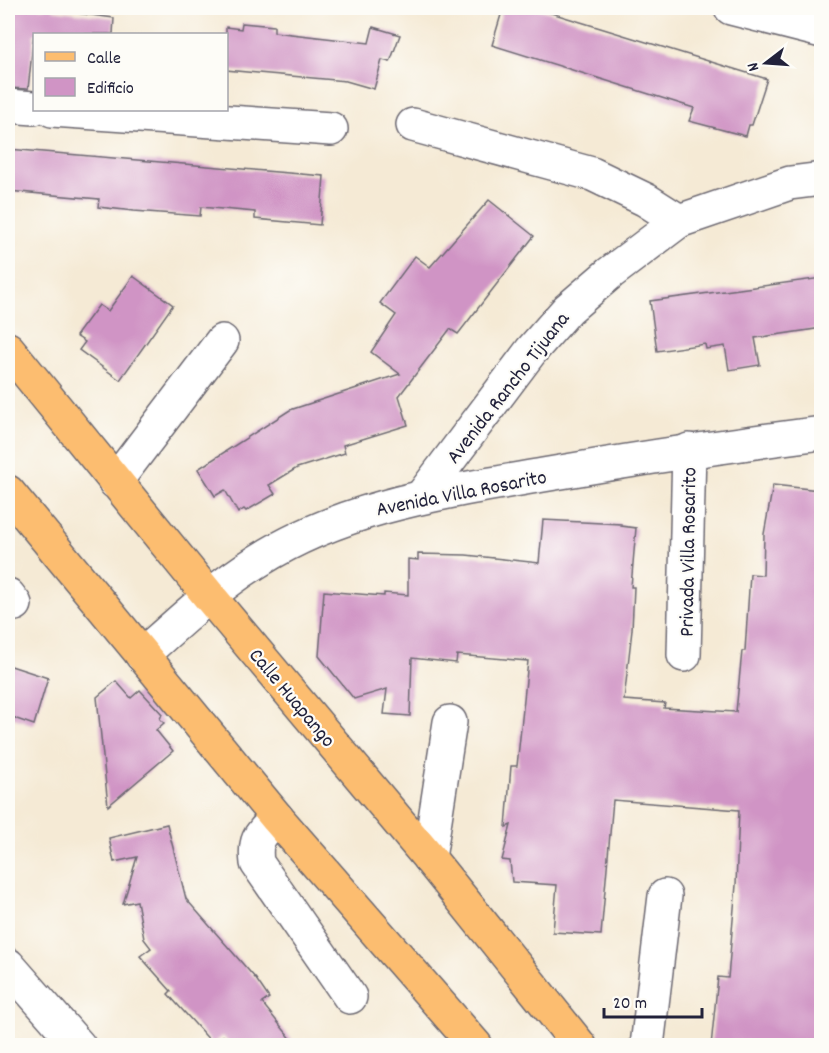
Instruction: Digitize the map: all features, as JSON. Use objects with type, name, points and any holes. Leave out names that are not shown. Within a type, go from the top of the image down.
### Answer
[{"type":"main road","name":"Calle Huapango","points":[[8,349],[208,596],[429,858],[577,1045]]},
{"type":"main road","points":[[8,492],[277,818],[476,1046]]},
{"type":"street","points":[[731,8],[822,30]]},
{"type":"street","points":[[8,106],[33,108]]},
{"type":"street","points":[[67,111],[331,129]]},
{"type":"street","points":[[413,125],[592,174],[646,200],[678,221]]},
{"type":"street","name":"Avenida Rancho Tijuana","points":[[422,496],[531,351],[568,309],[610,273],[678,221],[790,183],[822,179]]},
{"type":"street","points":[[115,482],[222,341]]},
{"type":"street","name":"Avenida Villa Rosarito","points":[[142,655],[208,596],[258,560],[318,530],[365,511],[422,496],[689,450],[822,433]]},
{"type":"street","name":"Privada Villa Rosarito","points":[[684,654],[689,450]]},
{"type":"street","points":[[429,858],[450,722]]},
{"type":"street","points":[[277,818],[258,837],[255,849],[257,863],[350,997]]},
{"type":"street","points":[[647,1046],[665,896]]},
{"type":"street","points":[[8,965],[79,1046]]},
{"type":"building","points":[[8,8],[54,8],[53,10],[114,18],[113,33],[33,33],[28,89],[8,88]]},
{"type":"building","points":[[503,8],[535,8],[767,79],[752,125],[749,125],[746,136],[689,121],[694,108],[492,45]]},
{"type":"building","points":[[242,23],[274,26],[274,32],[369,43],[373,27],[400,35],[390,62],[382,60],[374,89],[346,81],[228,70],[226,27],[241,29]]},
{"type":"building","points":[[8,149],[324,176],[320,225],[255,219],[255,212],[201,207],[200,216],[134,211],[98,207],[99,199],[8,191]]},
{"type":"building","points":[[489,200],[534,236],[458,334],[450,329],[399,396],[408,425],[343,445],[345,453],[297,468],[269,485],[275,494],[246,511],[244,509],[238,513],[225,490],[215,496],[198,469],[290,410],[400,374],[371,352],[396,315],[380,303],[415,256],[430,267]]},
{"type":"building","points":[[133,276],[173,305],[120,380],[79,350],[85,342],[76,336],[99,305],[108,311]]},
{"type":"building","points":[[822,278],[822,328],[755,338],[760,365],[729,370],[725,346],[706,349],[705,344],[657,351],[650,301]]},
{"type":"building","points":[[773,485],[819,490],[817,505],[822,505],[822,1046],[711,1046],[718,977],[728,978],[736,885],[739,810],[613,800],[601,935],[553,932],[557,885],[512,882],[510,861],[502,860],[511,825],[506,827],[511,766],[517,766],[528,661],[457,655],[456,663],[412,658],[410,716],[384,714],[387,689],[354,699],[319,656],[324,591],[384,596],[384,593],[408,595],[408,559],[418,560],[418,554],[466,555],[539,563],[543,520],[621,524],[621,526],[636,528],[631,587],[634,587],[632,630],[624,700],[665,703],[664,708],[736,712],[742,651],[745,651],[750,574],[763,575],[764,534]]},
{"type":"building","points":[[8,665],[48,678],[34,725],[8,716]]},
{"type":"building","points":[[116,681],[131,698],[140,690],[162,714],[160,719],[164,723],[156,730],[173,751],[108,806],[97,697]]},
{"type":"building","points":[[167,824],[186,899],[256,979],[269,998],[262,1003],[297,1046],[231,1046],[223,1036],[213,1044],[168,994],[171,991],[140,956],[151,948],[144,939],[137,901],[123,904],[137,857],[114,862],[109,838]]}]
